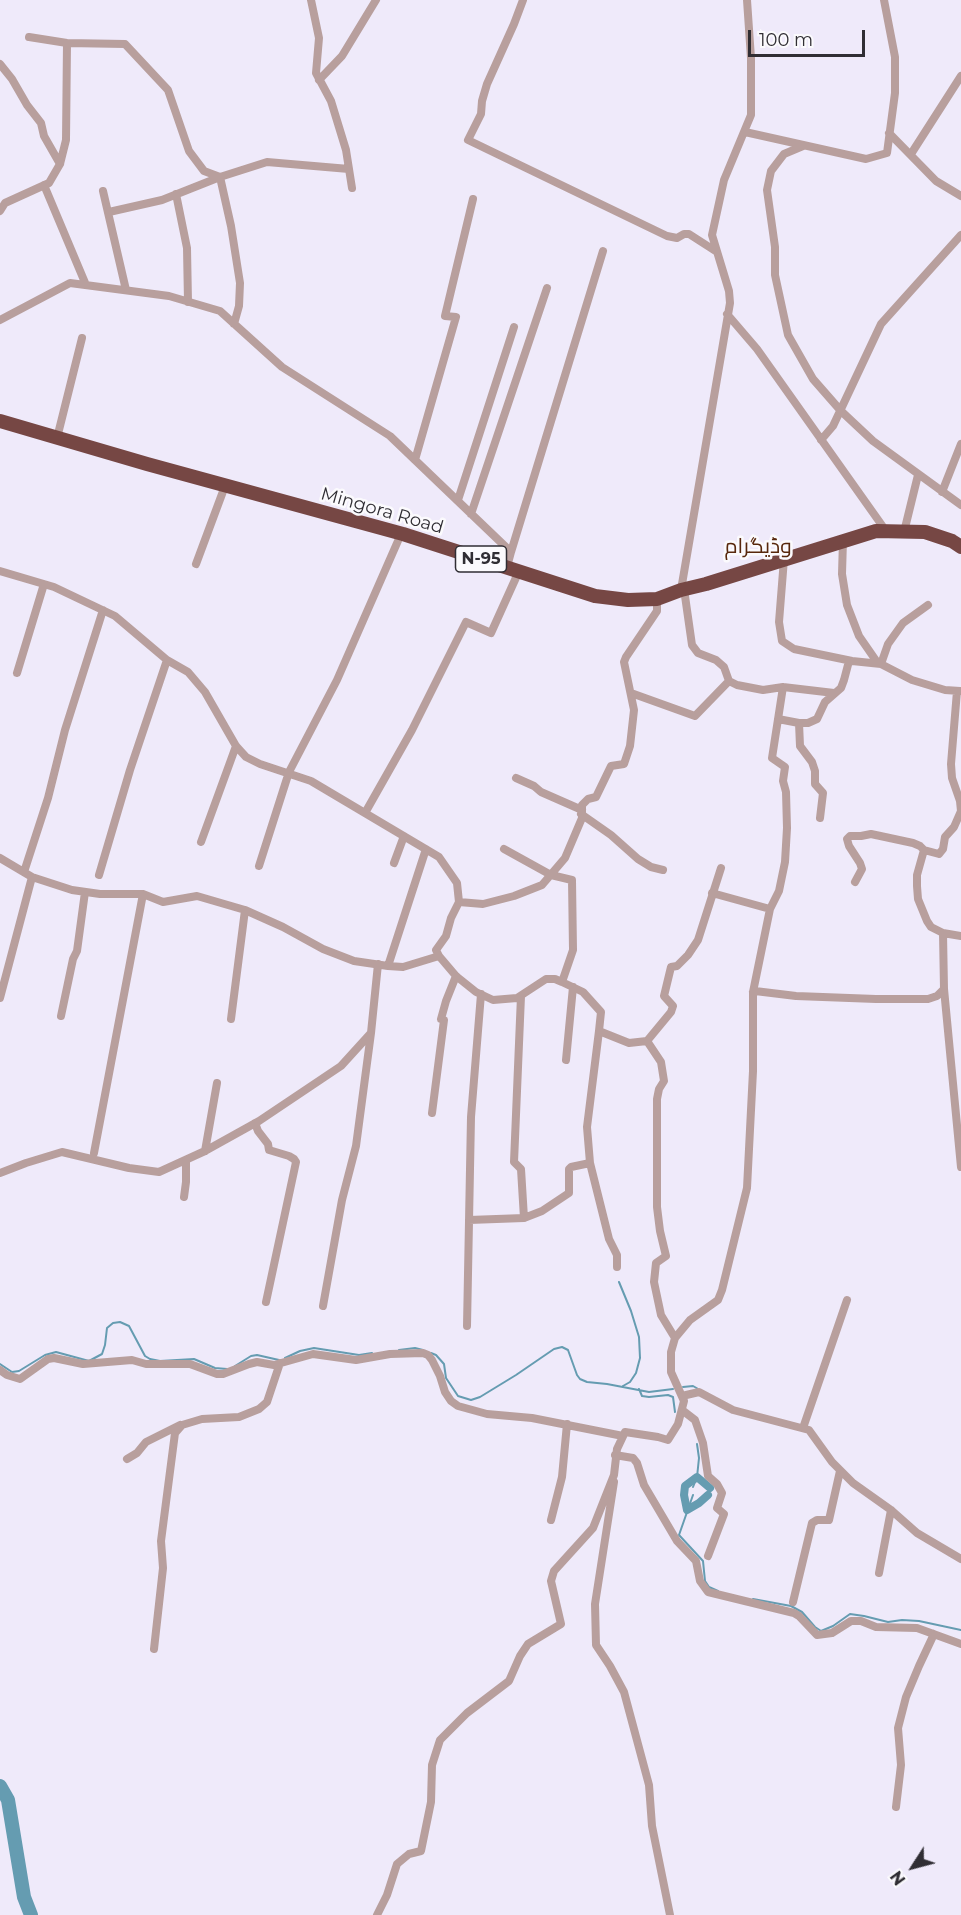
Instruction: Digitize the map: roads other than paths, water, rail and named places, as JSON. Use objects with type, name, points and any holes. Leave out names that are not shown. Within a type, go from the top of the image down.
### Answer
[{"type":"highway","name":"Mingora Road","points":[[0,421],[401,534],[595,596],[628,600],[657,599],[876,531],[925,532],[952,541],[961,547]]},
{"type":"street","points":[[311,0],[319,38],[316,73],[331,101],[346,150],[352,188]]},
{"type":"street","points":[[320,80],[342,56],[376,0]]},
{"type":"street","points":[[523,0],[487,84],[481,114],[468,140],[667,236],[677,238],[688,234],[717,252]]},
{"type":"street","points":[[747,0],[751,58],[751,116],[724,180],[712,235],[729,291],[730,303],[682,590],[692,645],[698,653],[716,660],[724,667],[729,681],[737,685],[763,690],[783,687],[834,693]]},
{"type":"street","points":[[745,132],[866,159],[887,153],[895,93],[895,57],[884,0]]},
{"type":"street","points":[[29,36],[67,43],[125,44],[168,90],[189,152],[204,171],[220,177]]},
{"type":"street","points":[[0,211],[5,203],[49,183],[60,164],[66,141],[67,43]]},
{"type":"street","points":[[0,64],[41,123],[44,135],[60,164]]},
{"type":"street","points":[[911,154],[961,76]]},
{"type":"street","points":[[890,133],[936,181],[961,196]]},
{"type":"street","points":[[803,146],[784,154],[771,171],[767,190],[775,247],[775,275],[788,335],[813,379],[841,411],[873,441],[961,505]]},
{"type":"street","points":[[109,212],[162,200],[220,177],[267,162],[349,169]]},
{"type":"street","points":[[220,177],[240,283],[239,306],[234,324]]},
{"type":"street","points":[[44,185],[86,285]]},
{"type":"street","points":[[103,191],[126,290]]},
{"type":"street","points":[[176,195],[187,248],[188,302]]},
{"type":"street","points":[[415,460],[456,317],[445,316],[473,199]]},
{"type":"street","points":[[821,440],[833,426],[841,411],[881,324],[961,235]]},
{"type":"street","points":[[365,813],[412,730],[466,622],[491,633],[513,569],[511,552],[603,251]]},
{"type":"street","points":[[0,320],[70,283],[169,296],[220,311],[282,367],[390,436],[511,552]]},
{"type":"street","points":[[471,514],[547,288]]},
{"type":"street","points":[[728,314],[757,349],[886,531]]},
{"type":"street","points":[[458,500],[514,327]]},
{"type":"street","points":[[57,438],[82,338]]},
{"type":"street","points":[[942,492],[961,444]]},
{"type":"street","points":[[904,532],[918,475]]},
{"type":"street","points":[[196,564],[225,486]]},
{"type":"street","points":[[259,866],[289,772],[337,680],[401,534]]},
{"type":"street","points":[[843,540],[842,574],[847,605],[859,636],[877,662],[912,680],[945,690],[959,691],[951,764],[952,778],[961,811],[954,827],[945,837],[943,849],[939,854],[924,850],[913,843],[872,834],[849,836],[847,839],[849,846],[862,869],[855,882]]},
{"type":"street","points":[[784,559],[779,622],[782,641],[794,649],[849,661],[881,664]]},
{"type":"street","points":[[0,571],[44,584],[115,616],[167,660],[188,672],[200,686],[236,746],[246,757],[311,781],[439,857],[457,883],[459,902],[446,936],[436,950],[456,976],[493,1000],[518,998],[546,979],[555,979],[583,992],[601,1012],[587,1127],[590,1163],[609,1239],[617,1255],[618,1267]]},
{"type":"street","points":[[17,673],[44,584]]},
{"type":"street","points":[[459,902],[483,904],[514,896],[542,885],[566,858],[582,818],[584,802],[596,797],[611,766],[624,764],[630,746],[634,710],[624,662],[657,611],[657,599]]},
{"type":"street","points":[[881,664],[888,644],[903,623],[928,605]]},
{"type":"street","points":[[24,872],[103,610]]},
{"type":"street","points":[[99,875],[130,770],[167,660]]},
{"type":"street","points":[[778,719],[808,723],[817,719],[825,702],[841,688],[849,661]]},
{"type":"street","points":[[631,693],[695,716],[729,681]]},
{"type":"street","points":[[670,1915],[652,1826],[649,1785],[624,1692],[596,1645],[595,1604],[604,1553],[615,1455],[625,1432],[668,1440],[678,1424],[684,1401],[672,1372],[671,1352],[675,1338],[690,1320],[718,1300],[743,1210],[751,1134],[753,993],[770,909],[779,891],[783,872],[787,828],[786,792],[783,781],[785,766],[772,758],[783,687]]},
{"type":"street","points":[[798,723],[800,746],[812,762],[815,784],[823,793],[820,818]]},
{"type":"street","points":[[201,842],[236,746]]},
{"type":"street","points":[[516,778],[582,812],[638,859],[651,867],[663,870]]},
{"type":"street","points":[[394,863],[404,836]]},
{"type":"street","points":[[388,966],[426,849]]},
{"type":"street","points":[[504,849],[551,875],[572,880],[573,950],[562,982]]},
{"type":"street","points":[[924,850],[917,875],[918,899],[931,927],[943,933],[961,936]]},
{"type":"street","points":[[0,858],[32,877],[72,890],[100,894],[143,894],[163,902],[197,896],[245,910],[323,949],[354,961],[404,967],[439,956]]},
{"type":"street","points":[[599,1031],[629,1043],[647,1041],[671,1012],[673,1006],[664,996],[671,967],[677,966],[698,940],[721,868]]},
{"type":"street","points":[[0,998],[32,877]]},
{"type":"street","points":[[61,1016],[76,951],[85,892]]},
{"type":"street","points":[[712,893],[770,909]]},
{"type":"street","points":[[94,1153],[143,894]]},
{"type":"street","points":[[231,1018],[245,910]]},
{"type":"street","points":[[943,933],[944,989],[961,1167]]},
{"type":"street","points":[[323,1306],[342,1200],[356,1146],[378,964]]},
{"type":"street","points":[[432,1113],[444,1020],[441,1019],[456,976]]},
{"type":"street","points":[[566,1060],[573,987]]},
{"type":"street","points":[[753,993],[755,991],[796,996],[911,1000],[928,999],[937,996],[944,989]]},
{"type":"street","points":[[467,1326],[471,1117],[481,994]]},
{"type":"street","points":[[521,996],[514,1162],[521,1169],[524,1218]]},
{"type":"street","points":[[0,1173],[62,1152],[129,1168],[159,1172],[205,1151],[255,1123],[341,1066],[371,1033]]},
{"type":"street","points":[[647,1041],[660,1062],[664,1081],[657,1099],[657,1207],[666,1256],[656,1263],[654,1282],[660,1315],[675,1338]]},
{"type":"street","points":[[205,1151],[217,1083]]},
{"type":"street","points":[[255,1123],[268,1144],[269,1150],[289,1156],[296,1162],[266,1302]]},
{"type":"street","points":[[184,1197],[186,1160]]},
{"type":"street","points":[[469,1220],[524,1218],[549,1207],[569,1193],[569,1169],[575,1165],[590,1163]]},
{"type":"street","points":[[803,1428],[847,1300]]},
{"type":"street","points":[[0,1370],[20,1379],[48,1359],[54,1358],[83,1364],[132,1360],[146,1364],[190,1364],[223,1374],[257,1362],[274,1365],[313,1354],[356,1360],[390,1354],[423,1353],[432,1360],[445,1392],[458,1406],[487,1414],[532,1418],[623,1436]]},
{"type":"street","points":[[127,1458],[137,1453],[146,1442],[172,1428],[202,1419],[239,1417],[259,1409],[267,1402],[280,1363]]},
{"type":"street","points":[[682,1396],[699,1392],[733,1410],[809,1430],[840,1471],[917,1533],[961,1559]]},
{"type":"street","points":[[682,1410],[695,1420],[703,1443],[706,1471],[722,1492],[717,1508],[724,1514],[708,1556]]},
{"type":"street","points":[[551,1520],[562,1477],[567,1424]]},
{"type":"street","points":[[154,1649],[164,1568],[161,1541],[175,1433],[182,1425]]},
{"type":"street","points":[[615,1455],[633,1458],[637,1463],[644,1485],[677,1541],[696,1561],[700,1581],[708,1592],[794,1613],[817,1635],[832,1632],[851,1621],[861,1621],[876,1627],[911,1627],[961,1644]]},
{"type":"street","points":[[793,1602],[812,1523],[830,1518],[840,1471]]},
{"type":"street","points":[[377,1915],[387,1895],[397,1864],[409,1854],[422,1851],[431,1802],[432,1765],[440,1740],[467,1713],[509,1681],[528,1644],[561,1624],[551,1581],[554,1571],[593,1528],[614,1475]]},
{"type":"street","points":[[879,1573],[891,1510]]},
{"type":"street","points":[[896,1807],[901,1765],[898,1728],[910,1687],[934,1634]]},
{"type":"waterway","points":[[619,1282],[639,1337],[640,1358],[636,1373],[630,1382],[623,1386]]},
{"type":"waterway","points":[[0,1364],[12,1372],[19,1371],[45,1355],[56,1352],[89,1361],[102,1354],[107,1328],[113,1323],[120,1322],[129,1326],[145,1356],[150,1359],[160,1361],[194,1359],[215,1368],[227,1369]]},
{"type":"waterway","points":[[431,1353],[444,1364],[446,1378],[458,1396],[471,1400],[516,1375],[554,1349],[562,1347],[568,1350],[577,1375],[587,1382],[649,1392],[673,1389]]},
{"type":"waterway","points":[[285,1358],[314,1348],[359,1355],[372,1353]]},
{"type":"waterway","points":[[399,1350],[415,1348],[423,1350]]},
{"type":"waterway","points":[[235,1366],[257,1355],[279,1360]]},
{"type":"waterway","points":[[683,1387],[693,1386],[700,1390]]},
{"type":"waterway","points":[[639,1389],[642,1396],[668,1395],[673,1397],[675,1412]]},
{"type":"waterway","points":[[693,1487],[697,1477],[699,1458],[697,1444]]},
{"type":"waterway","points":[[708,1495],[687,1510],[685,1486],[697,1477],[710,1488]]},
{"type":"waterway","points":[[693,1495],[679,1535],[703,1561],[705,1581],[709,1587],[718,1591]]},
{"type":"waterway","points":[[753,1599],[791,1606],[802,1612],[821,1631],[850,1614],[888,1622],[919,1621],[961,1630]]},
{"type":"waterway","points":[[0,1786],[8,1800],[24,1897],[31,1915]]},
{"type":"district","name":"وڈیگرام","points":[[758,547]]}]
